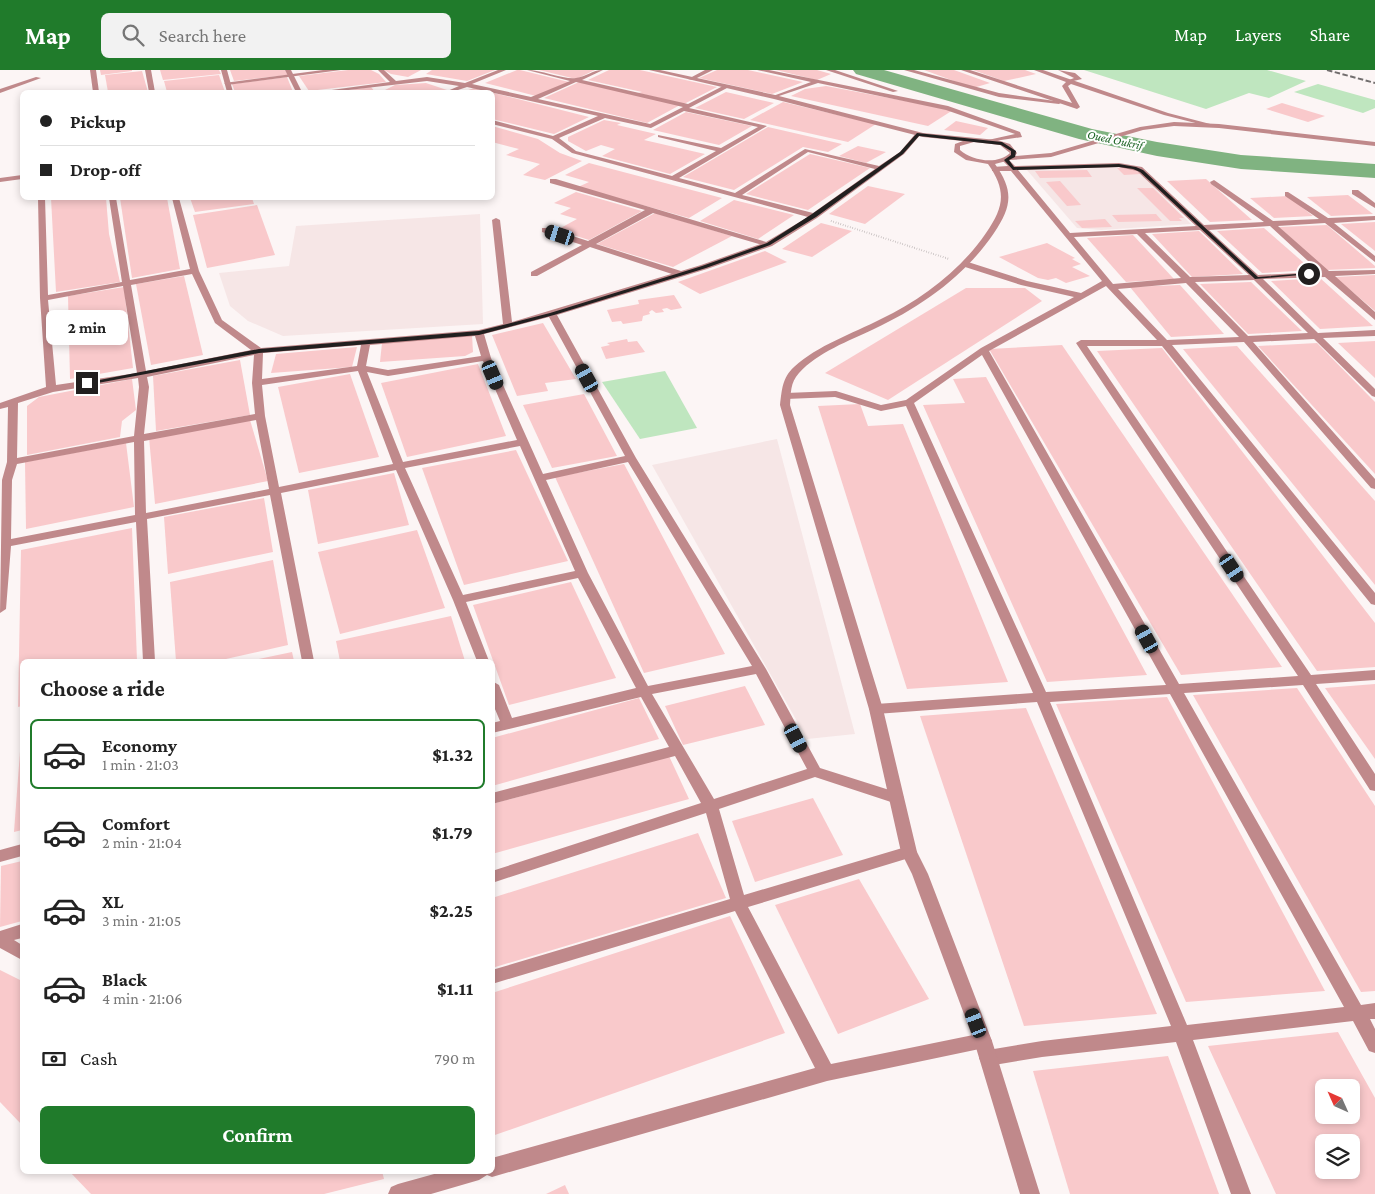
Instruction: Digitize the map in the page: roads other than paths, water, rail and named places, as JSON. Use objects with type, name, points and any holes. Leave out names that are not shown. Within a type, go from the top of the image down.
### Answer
[{"type":"street","points":[[94,70],[96,90]]},
{"type":"street","points":[[148,70],[152,90]]},
{"type":"street","points":[[224,70],[229,90]]},
{"type":"street","points":[[227,83],[290,73],[338,70]]},
{"type":"street","points":[[381,70],[395,83]]},
{"type":"street","points":[[453,90],[503,70]]},
{"type":"street","points":[[530,70],[764,126],[672,179]]},
{"type":"street","points":[[530,100],[600,70]]},
{"type":"street","points":[[652,70],[775,97],[920,135],[990,141],[1006,145],[1011,155],[1013,168],[1109,284],[1165,342],[1375,601]]},
{"type":"street","points":[[691,79],[710,70]]},
{"type":"street","points":[[760,70],[948,108]]},
{"type":"street","points":[[829,70],[948,108],[1016,132],[1019,137]]},
{"type":"street","points":[[907,70],[999,95],[1059,102]]},
{"type":"street","points":[[964,70],[1077,107],[1064,86],[1071,81],[1079,79],[1073,74],[1061,70]]},
{"type":"street","points":[[1037,70],[1149,108],[1211,125]]},
{"type":"street","points":[[290,73],[298,90]]},
{"type":"street","points":[[404,81],[418,74]]},
{"type":"street","points":[[775,97],[791,90],[845,74]]},
{"type":"street","points":[[0,91],[38,78]]},
{"type":"street","points":[[337,90],[427,79],[467,84],[491,90]]},
{"type":"street","points":[[495,91],[651,126],[725,87]]},
{"type":"street","points":[[1149,108],[1163,119],[1161,125]]},
{"type":"street","points":[[554,138],[603,116]]},
{"type":"street","points":[[495,123],[554,138],[574,152],[814,216]]},
{"type":"street","points":[[993,165],[1011,155],[1033,158],[1052,155],[1096,143],[1131,130],[1189,123],[1375,144]]},
{"type":"street","points":[[920,135],[940,145]]},
{"type":"street","points":[[0,406],[51,389],[141,375],[259,351],[479,333],[552,314],[682,274],[769,244],[814,216],[908,147],[920,135]]},
{"type":"street","points":[[660,136],[720,150]]},
{"type":"street","points":[[990,141],[1019,137]]},
{"type":"street","points":[[1011,155],[1019,137]]},
{"type":"street","points":[[958,154],[956,151],[957,145],[974,140]]},
{"type":"street","points":[[948,149],[968,159],[1013,168],[1119,165],[1142,171],[1257,278],[1375,394]]},
{"type":"street","points":[[736,196],[807,150],[879,168]]},
{"type":"street","points":[[993,165],[1005,187],[1006,195],[1003,213],[982,248],[953,275],[896,314],[803,363],[788,380],[785,405],[876,709],[909,852],[920,874],[986,1050],[1030,1194]]},
{"type":"street","points":[[0,180],[20,177]]},
{"type":"street","points":[[553,181],[769,244]]},
{"type":"street","points":[[1214,182],[1272,224],[1375,317]]},
{"type":"street","points":[[1356,192],[1375,206]]},
{"type":"street","points":[[1288,194],[1327,221],[1375,260]]},
{"type":"street","points":[[41,200],[44,298],[51,389]]},
{"type":"street","points":[[112,200],[144,387],[139,438],[141,518],[149,659]]},
{"type":"street","points":[[177,200],[195,271],[218,321],[259,351]]},
{"type":"street","points":[[534,274],[652,210]]},
{"type":"street","points":[[1068,235],[1375,218]]},
{"type":"street","points":[[496,220],[508,325]]},
{"type":"street","points":[[545,230],[682,274]]},
{"type":"street","points":[[1139,231],[1246,339],[1375,486]]},
{"type":"street","points":[[965,264],[997,277],[1084,296]]},
{"type":"street","points":[[44,298],[195,271]]},
{"type":"street","points":[[786,396],[836,394],[881,408],[909,402],[984,350],[1109,284],[1375,272]]},
{"type":"street","points":[[552,314],[631,458],[760,669],[815,772]]},
{"type":"street","points":[[479,333],[486,358],[522,442],[582,573],[644,692],[711,807],[739,904],[827,1073]]},
{"type":"street","points":[[1375,333],[1165,342],[1081,343],[1307,680],[1375,786]]},
{"type":"street","points":[[366,341],[361,368],[399,466],[459,600],[482,659]]},
{"type":"street","points":[[984,350],[1375,1045]]},
{"type":"street","points":[[259,351],[257,383],[260,416],[308,659]]},
{"type":"street","points":[[257,383],[361,368],[388,373],[486,358]]},
{"type":"street","points":[[0,609],[4,481],[12,462],[13,401]]},
{"type":"street","points":[[909,402],[1041,696],[1182,1033],[1241,1194]]},
{"type":"street","points":[[12,462],[260,416]]},
{"type":"street","points":[[3,544],[522,442]]},
{"type":"street","points":[[539,478],[631,458]]},
{"type":"street","points":[[459,600],[582,573]]},
{"type":"street","points":[[495,727],[644,692],[760,669]]},
{"type":"street","points":[[876,709],[1041,696],[1176,690],[1375,675]]},
{"type":"street","points":[[495,692],[508,724]]},
{"type":"street","points":[[495,798],[678,750]]},
{"type":"street","points":[[495,876],[815,772],[897,798]]},
{"type":"street","points":[[0,856],[20,851]]},
{"type":"street","points":[[495,976],[909,852]]},
{"type":"street","points":[[0,939],[20,932]]},
{"type":"street","points":[[0,939],[20,952]]},
{"type":"street","points":[[495,1167],[827,1073],[986,1050],[1042,1049],[1375,1011]]},
{"type":"street","points":[[398,1194],[468,1174]]},
{"type":"waterway","name":"Oued Oukrif","points":[[863,70],[1087,134],[1157,149],[1241,162],[1375,171]]},
{"type":"railway","points":[[1327,70],[1375,83]]}]
